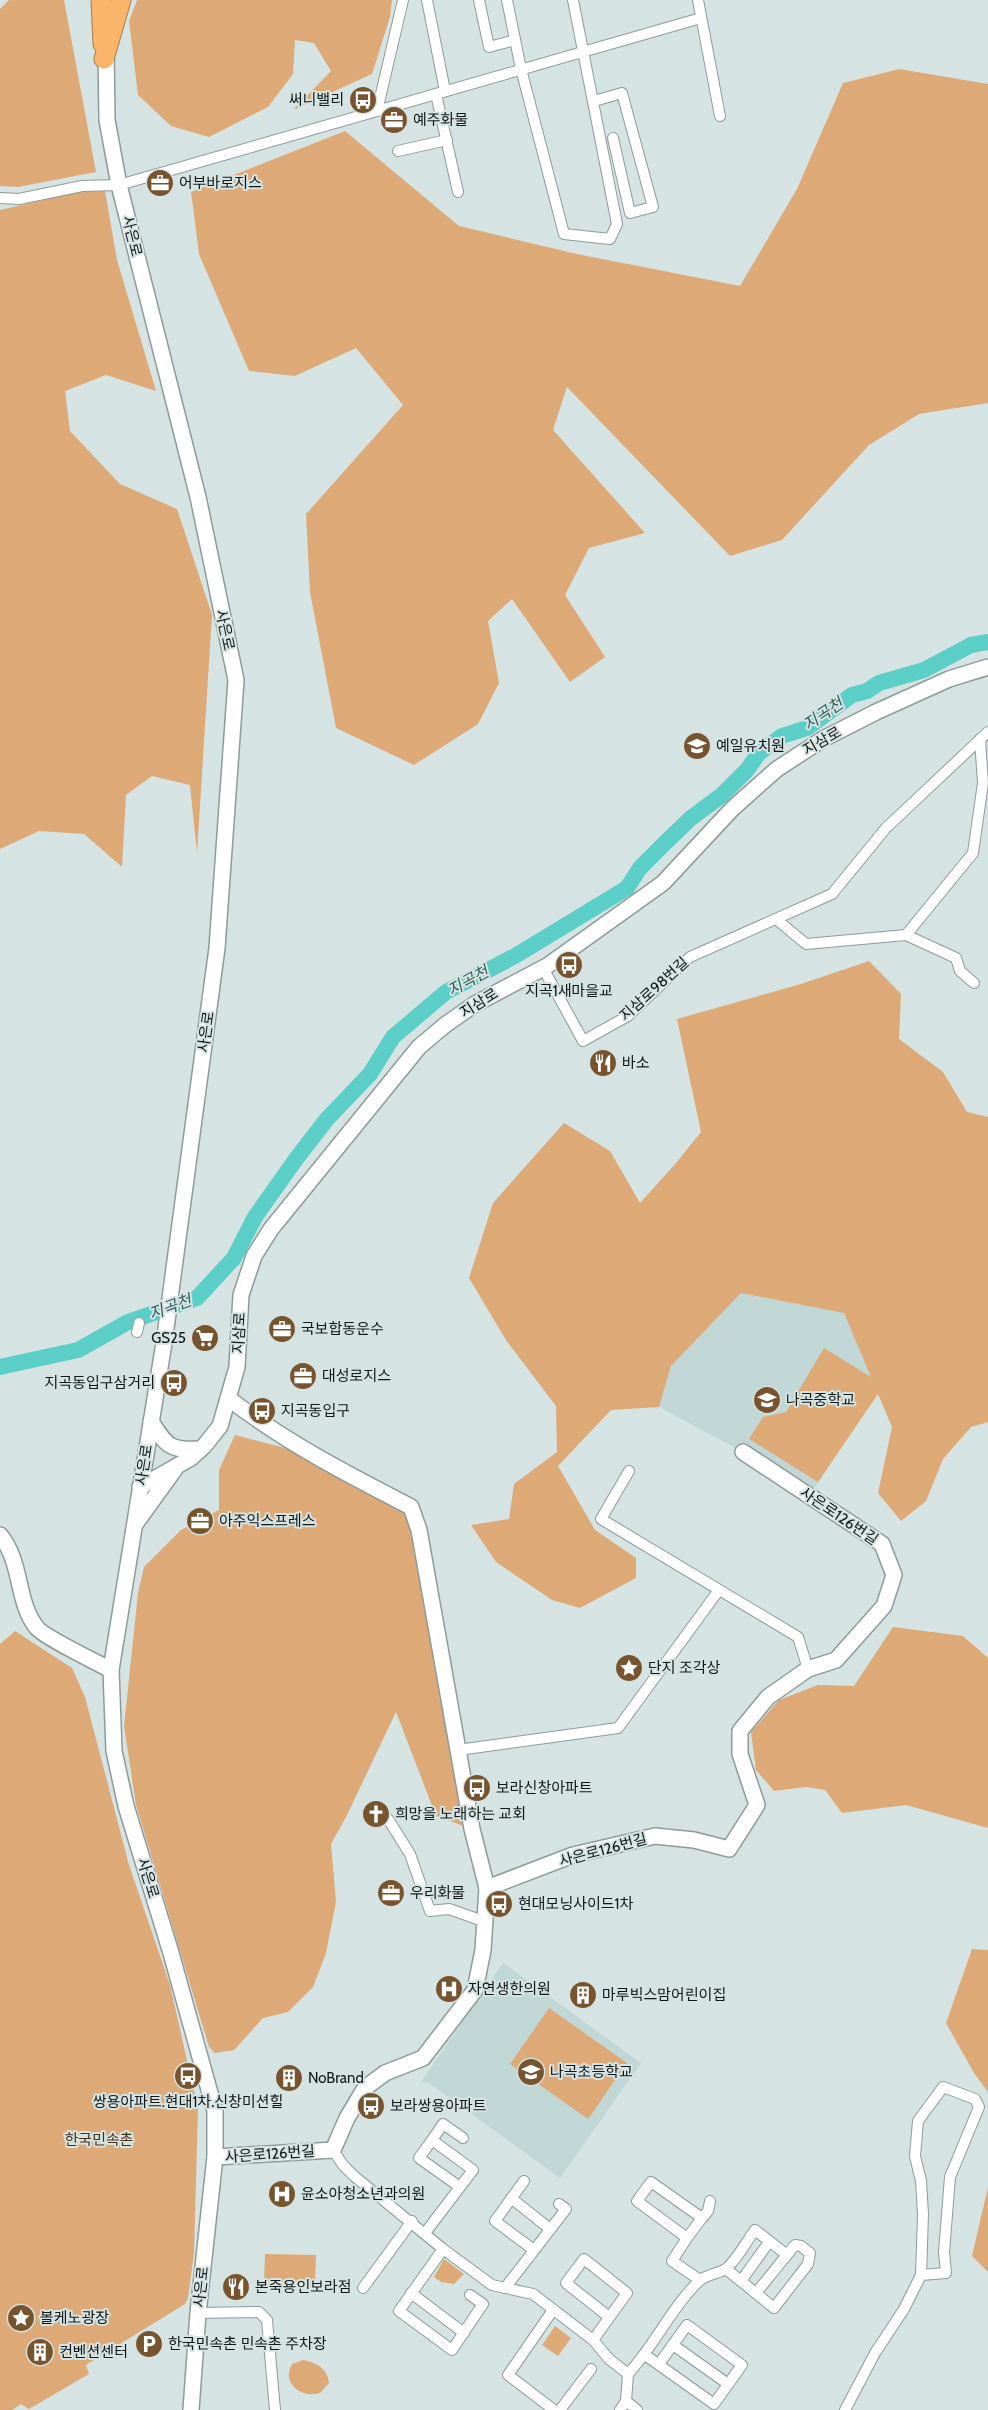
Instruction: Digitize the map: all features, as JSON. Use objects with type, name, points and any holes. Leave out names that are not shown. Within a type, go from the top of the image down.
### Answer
[{"type":"highway","points":[[101,0],[104,59]]},
{"type":"highway","points":[[104,59],[121,0]]},
{"type":"street","name":"사은로","points":[[112,0],[104,59],[106,120],[120,186],[198,497],[236,680],[217,948],[164,1344],[111,1670],[114,1751],[126,1806],[171,1953],[215,2111],[215,2157],[198,2314],[191,2410]]},
{"type":"street","points":[[377,111],[403,0]]},
{"type":"street","points":[[426,0],[447,140],[458,192]]},
{"type":"street","points":[[479,0],[489,46],[515,40]]},
{"type":"street","points":[[507,0],[521,69],[564,234],[610,238],[617,224],[585,51],[573,0]]},
{"type":"street","points":[[698,0],[720,116]]},
{"type":"street","points":[[0,198],[19,199],[82,186],[120,186],[701,18]]},
{"type":"street","points":[[594,101],[622,93],[653,207],[630,213],[613,138]]},
{"type":"street","points":[[398,151],[447,140]]},
{"type":"street","name":"지삼로","points":[[140,1487],[176,1468],[201,1449],[220,1426],[237,1368],[241,1295],[254,1256],[271,1229],[419,1047],[445,1025],[476,1004],[543,968],[663,884],[732,809],[777,769],[823,738],[949,680],[988,667]]},
{"type":"street","name":"지삼로98번길","points":[[543,968],[583,1041],[628,1016],[690,957],[832,894],[886,828],[988,732]]},
{"type":"street","points":[[906,935],[972,853],[985,785],[980,739]]},
{"type":"street","points":[[776,919],[806,944],[906,935],[956,958],[960,971],[974,984]]},
{"type":"street","points":[[228,1398],[264,1426],[310,1454],[411,1507],[419,1530],[472,1829],[487,1888]]},
{"type":"street","points":[[152,1421],[167,1445],[183,1450],[201,1449]]},
{"type":"street","name":"사은로126번길","points":[[215,2157],[333,2150],[346,2118],[366,2088],[385,2072],[423,2058],[475,1990],[486,1922],[487,1888],[573,1855],[655,1836],[694,1840],[729,1849],[757,1805],[740,1754],[740,1731],[768,1697],[808,1668],[836,1660],[884,1606],[894,1575],[882,1544],[743,1452]]},
{"type":"street","points":[[135,1524],[176,1468]]},
{"type":"street","points":[[629,1471],[601,1519],[798,1638],[808,1668]]},
{"type":"street","points":[[0,1535],[11,1552],[24,1602],[37,1629],[111,1670]]},
{"type":"street","points":[[458,1750],[618,1728],[719,1590]]},
{"type":"street","points":[[388,1819],[410,1854],[430,1911],[449,1909],[486,1922]]},
{"type":"street","points":[[845,2410],[875,2354],[904,2309],[921,2275],[923,2214],[921,2181],[915,2156],[918,2121],[943,2087],[975,2099],[979,2107],[950,2177],[944,2252],[946,2273],[921,2275]]},
{"type":"street","points":[[460,2187],[419,2158],[443,2124],[463,2138]]},
{"type":"street","points":[[425,2232],[473,2170],[432,2140]]},
{"type":"street","points":[[333,2150],[343,2165],[354,2176],[412,2221],[443,2249],[492,2285],[534,2294],[593,2340],[609,2359],[628,2374]]},
{"type":"street","points":[[524,2180],[495,2221],[534,2250]]},
{"type":"street","points":[[687,2238],[637,2201],[651,2182],[702,2218]]},
{"type":"street","points":[[511,2198],[550,2229]]},
{"type":"street","points":[[700,2280],[672,2261],[708,2211],[710,2202]]},
{"type":"street","points":[[505,2288],[566,2209],[559,2204]]},
{"type":"street","points":[[363,2288],[412,2221]]},
{"type":"street","points":[[637,2410],[623,2406],[628,2374],[645,2355],[678,2306],[700,2280],[711,2273],[726,2269],[755,2230],[787,2255]]},
{"type":"street","points":[[741,2281],[770,2242]]},
{"type":"street","points":[[726,2269],[774,2308],[808,2264],[810,2253],[802,2246],[795,2244],[756,2293]]},
{"type":"street","points":[[443,2249],[398,2312],[452,2350],[483,2304],[470,2295]]},
{"type":"street","points":[[593,2340],[627,2292],[584,2258],[566,2283],[609,2317]]},
{"type":"street","points":[[411,2293],[464,2332]]},
{"type":"street","points":[[553,2310],[508,2375],[554,2410]]},
{"type":"street","points":[[198,2314],[259,2312],[267,2320],[275,2410]]},
{"type":"street","points":[[645,2355],[714,2404],[742,2365],[687,2325],[659,2364]]},
{"type":"street","points":[[673,2345],[728,2384]]},
{"type":"street","points":[[560,2410],[591,2369]]},
{"type":"shaded area","name":"나곡중학교","points":[[741,1293],[844,1312],[878,1393],[809,1496],[743,1452],[659,1407],[671,1366]]},
{"type":"shaded area","name":"나곡초등학교","points":[[503,1963],[641,2063],[560,2178],[429,2083],[421,2082]]},
{"type":"green space","points":[[9,0],[64,0],[96,172],[18,187],[0,186],[0,9]]},
{"type":"green space","points":[[137,0],[392,0],[390,17],[372,74],[293,110],[331,71],[314,43],[295,40],[293,74],[268,107],[209,137],[171,126],[138,95],[129,21]]},
{"type":"green space","points":[[899,69],[988,84],[988,403],[919,414],[869,445],[782,540],[730,556],[567,387],[553,430],[645,533],[589,548],[565,595],[605,657],[570,682],[512,599],[488,621],[499,683],[478,724],[414,765],[336,728],[310,592],[306,514],[403,405],[356,348],[295,376],[249,371],[199,254],[191,192],[345,131],[459,226],[577,254],[740,286],[797,189],[843,83]]},
{"type":"green space","points":[[105,191],[117,260],[156,391],[106,375],[65,391],[70,431],[120,484],[177,509],[212,615],[197,853],[190,785],[152,776],[126,795],[122,867],[84,834],[39,831],[0,849],[0,210],[77,192]]},
{"type":"green space","points":[[869,961],[901,994],[899,1039],[943,1072],[967,1112],[988,1117],[988,1422],[971,1427],[943,1459],[926,1501],[901,1521],[878,1493],[892,1427],[878,1394],[818,1482],[749,1439],[763,1417],[786,1412],[824,1348],[871,1377],[844,1313],[741,1293],[671,1366],[659,1407],[611,1410],[558,1466],[595,1530],[636,1558],[636,1578],[580,1608],[552,1600],[496,1562],[471,1525],[509,1519],[514,1484],[557,1452],[556,1406],[506,1340],[469,1278],[493,1203],[564,1123],[610,1151],[640,1203],[701,1132],[677,1019],[801,984]]},
{"type":"green space","points":[[235,1435],[309,1454],[411,1507],[472,1829],[436,1816],[396,1712],[347,1815],[331,1844],[336,1902],[326,1953],[313,1987],[288,2012],[263,2018],[234,2050],[215,2053],[209,2047],[136,1805],[124,1726],[138,1593],[144,1567],[181,1530],[219,1510],[219,1470]]},
{"type":"green space","points":[[893,1627],[963,1636],[988,1658],[988,1828],[906,1805],[842,1813],[825,1790],[806,1787],[774,1791],[756,1770],[751,1732],[779,1700],[818,1685],[854,1686]]},
{"type":"green space","name":"한국민속촌","points":[[15,1631],[72,1668],[85,1697],[129,1865],[170,1985],[198,2109],[194,2253],[188,2298],[185,2304],[86,2365],[89,2374],[29,2409],[21,2404],[12,2410],[0,2410],[0,1644]]},
{"type":"green space","points":[[972,1949],[988,1950],[988,2092],[974,2073],[946,2023]]},
{"type":"green space","points":[[549,2008],[627,2063],[588,2119],[510,2064]]},
{"type":"green space","points":[[988,2187],[988,2272],[972,2256]]},
{"type":"green space","points":[[265,2254],[316,2255],[315,2285],[264,2283]]},
{"type":"green space","points":[[444,2259],[464,2274],[454,2284],[441,2282],[434,2277]]},
{"type":"green space","points":[[555,2326],[571,2338],[558,2356],[542,2345]]},
{"type":"green space","points":[[303,2360],[313,2363],[324,2370],[329,2383],[320,2393],[306,2394],[295,2388],[291,2383],[289,2371],[292,2364]]},
{"type":"waterway","name":"지곡천","points":[[0,1367],[78,1350],[128,1322],[197,1298],[234,1258],[255,1217],[296,1159],[327,1119],[370,1074],[393,1037],[446,992],[515,956],[627,888],[640,868],[666,842],[691,818],[722,795],[747,770],[759,753],[782,736],[807,728],[852,695],[867,691],[879,683],[924,670],[971,645],[988,642]]},
{"type":"place","name":"써니밸리","points":[[363,100]]},
{"type":"place","name":"예주화물","points":[[394,120]]},
{"type":"place","name":"어부바로지스","points":[[160,183]]},
{"type":"place","name":"예일유치원","points":[[697,746]]},
{"type":"place","name":"지곡1새마을교","points":[[569,965]]},
{"type":"place","name":"바소","points":[[603,1063]]},
{"type":"place","name":"국보합동운수","points":[[282,1329]]},
{"type":"place","name":"GS25","points":[[205,1338]]},
{"type":"place","name":"대성로지스","points":[[303,1376]]},
{"type":"place","name":"지곡동입구삼거리","points":[[174,1383]]},
{"type":"place","name":"나곡중학교","points":[[767,1400]]},
{"type":"place","name":"지곡동입구","points":[[262,1411]]},
{"type":"place","name":"아주익스프레스","points":[[200,1521]]},
{"type":"place","name":"단지 조각상","points":[[629,1668]]},
{"type":"place","name":"보라신창아파트","points":[[477,1788]]},
{"type":"place","name":"희망을 노래하는 교회","points":[[376,1814]]},
{"type":"place","name":"우리화물","points":[[391,1893]]},
{"type":"place","name":"현대모닝사이드1차","points":[[499,1904]]},
{"type":"place","name":"자연생한의원","points":[[449,1989]]},
{"type":"place","name":"마루빅스맘어린이집","points":[[583,1995]]},
{"type":"place","name":"나곡초등학교","points":[[531,2072]]},
{"type":"place","name":"쌍용아파트.현대1차.신창미션힐","points":[[188,2076]]},
{"type":"place","name":"NoBrand","points":[[289,2078]]},
{"type":"place","name":"보라쌍용아파트","points":[[371,2106]]},
{"type":"place","name":"윤소아청소년과의원","points":[[282,2194]]},
{"type":"place","name":"본죽용인보라점","points":[[236,2287]]},
{"type":"place","name":"볼케노광장","points":[[21,2318]]},
{"type":"place","name":"한국민속촌 민속촌 주차장","points":[[149,2344]]},
{"type":"place","name":"컨벤션센터","points":[[40,2352]]}]
